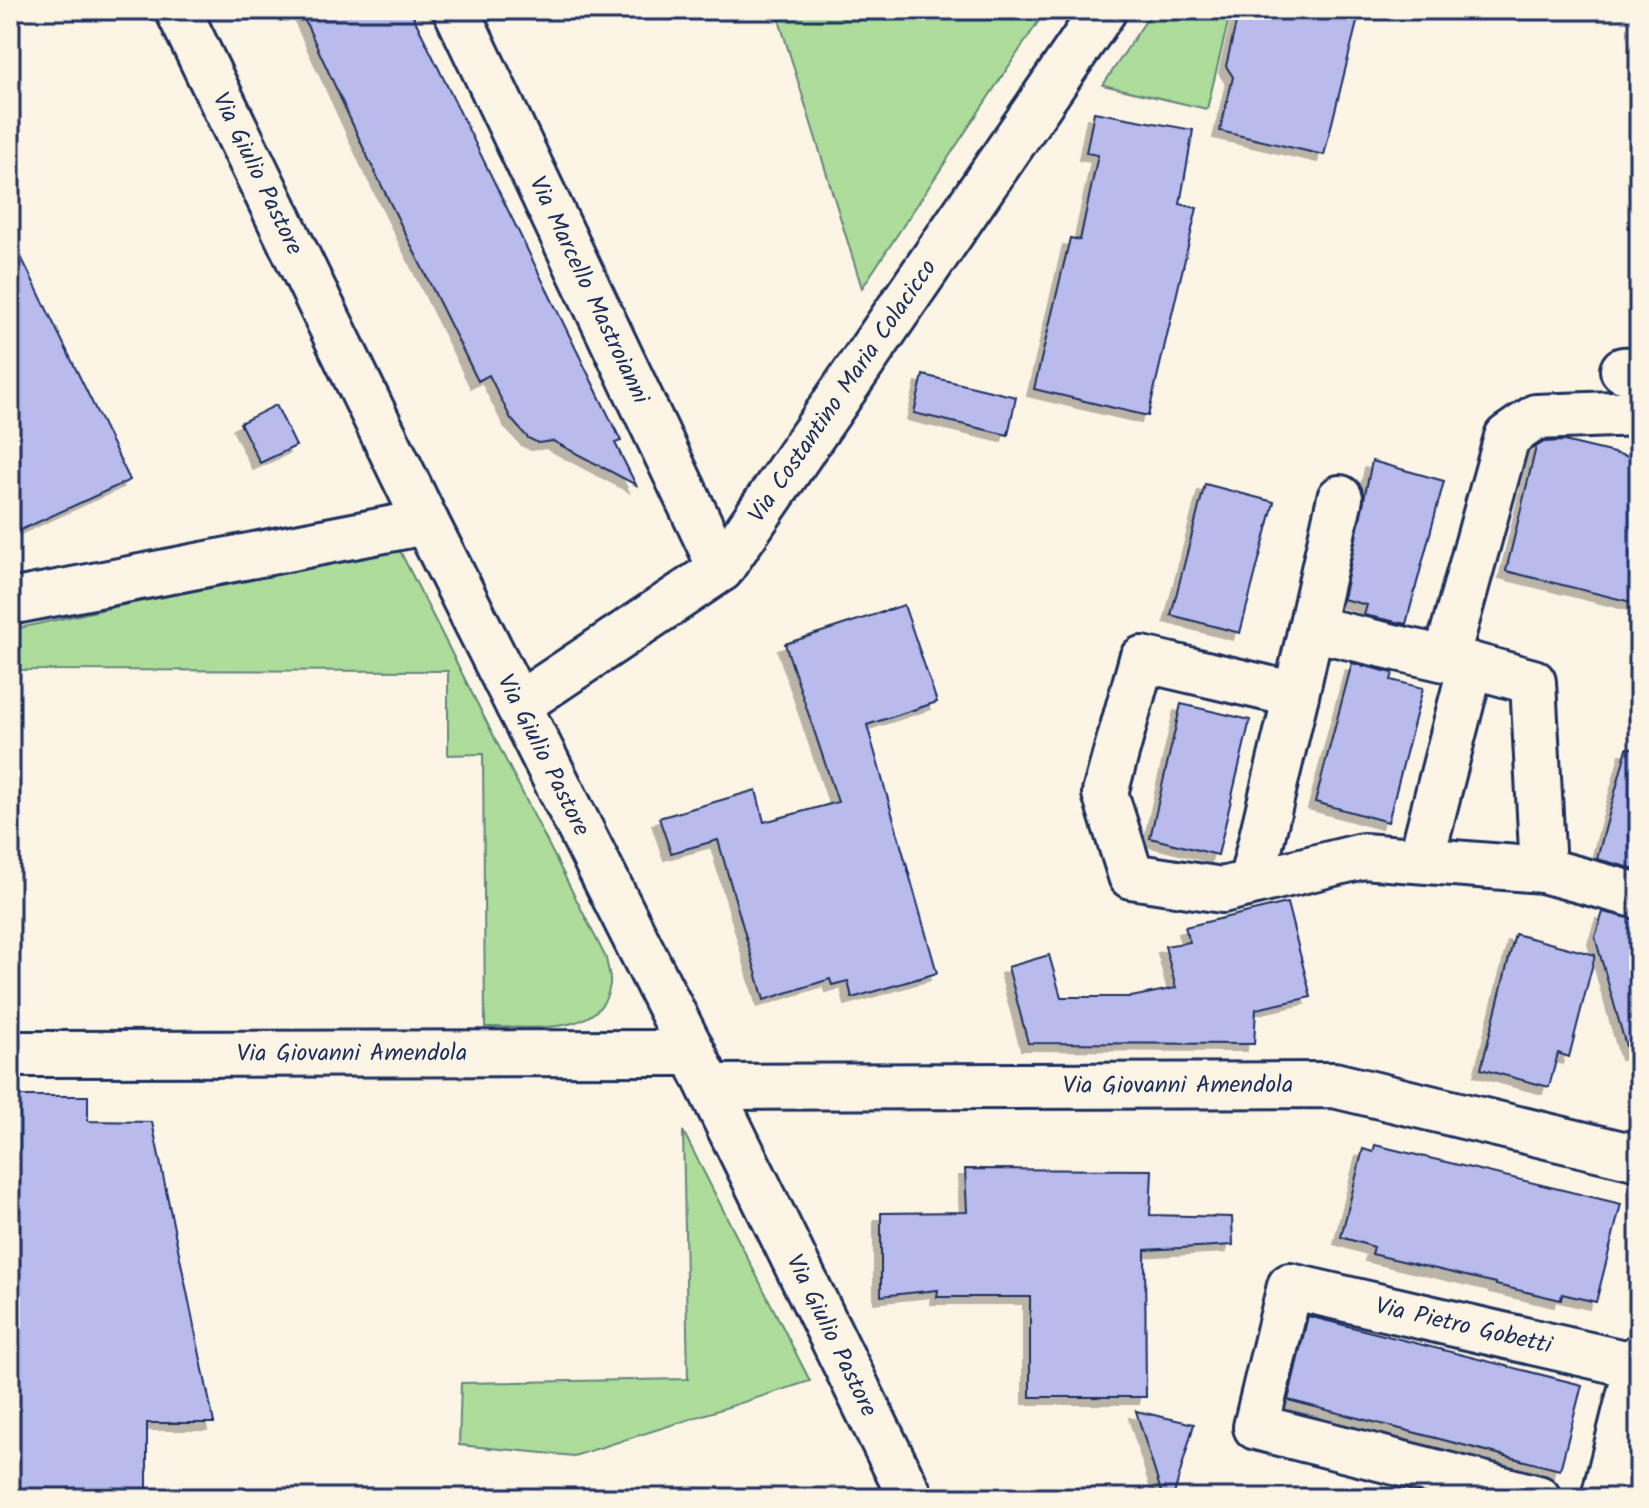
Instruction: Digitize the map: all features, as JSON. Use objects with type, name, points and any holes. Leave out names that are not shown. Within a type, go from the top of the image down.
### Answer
[{"type":"street","name":"Via Giulio Pastore","points":[[178,10],[426,522],[702,1070],[911,1498]]},
{"type":"street","name":"Via Marcello Mastroianni","points":[[456,10],[721,569]]},
{"type":"street","name":"Via Costantino Maria Colacicco","points":[[518,705],[721,569],[1104,10]]},
{"type":"street","points":[[1421,860],[1458,662],[1507,437],[1536,417],[1639,413]]},
{"type":"street","points":[[1251,883],[1340,498]]},
{"type":"street","points":[[10,602],[426,522]]},
{"type":"street","points":[[1311,628],[1533,682],[1543,870]]},
{"type":"street","points":[[1296,695],[1142,659],[1105,793],[1131,876],[1222,890],[1363,856],[1543,870],[1639,896]]},
{"type":"street","name":"Via Giovanni Amendola","points":[[10,1054],[1334,1085],[1639,1158]]},
{"type":"street","name":"Via Pietro Gobetti","points":[[1416,1483],[1256,1427],[1290,1286],[1638,1361]]},
{"type":"street","points":[[1604,1498],[1638,1361]]},
{"type":"street","points":[[1416,1483],[1538,1498]]},
{"type":"green space","points":[[776,10],[1046,10],[862,288]]},
{"type":"green space","points":[[1153,10],[1231,10],[1207,109],[1103,85]]},
{"type":"green space","points":[[397,545],[606,958],[610,984],[604,1002],[593,1014],[578,1022],[560,1026],[485,1027],[483,754],[448,755],[448,671],[10,670],[10,630]]},
{"type":"green space","points":[[683,1131],[810,1381],[574,1456],[459,1445],[461,1383],[688,1379]]},
{"type":"building","points":[[300,10],[410,10],[621,441],[615,443],[636,485],[553,441],[538,443],[528,438],[511,419],[489,375],[478,381],[369,160]]},
{"type":"building","points":[[1239,10],[1360,10],[1324,155],[1220,131],[1233,77],[1226,66]]},
{"type":"building","points":[[1094,112],[1193,130],[1180,204],[1197,208],[1148,416],[1034,389],[1070,238],[1080,240],[1098,155],[1086,153]]},
{"type":"building","points":[[10,234],[130,480],[10,535]]},
{"type":"building","points":[[923,375],[1016,397],[1008,435],[914,413]]},
{"type":"building","points":[[276,405],[296,446],[260,463],[240,423]]},
{"type":"building","points":[[1564,441],[1639,459],[1639,604],[1506,571],[1536,447],[1544,442]]},
{"type":"building","points":[[1372,461],[1444,481],[1406,624],[1364,615],[1367,605],[1343,599]]},
{"type":"building","points":[[1205,484],[1274,502],[1240,633],[1171,615]]},
{"type":"building","points":[[904,605],[937,702],[867,725],[937,973],[852,998],[848,981],[832,985],[830,979],[764,1000],[718,840],[671,853],[659,818],[756,790],[764,822],[838,802],[785,644]]},
{"type":"building","points":[[1352,663],[1393,673],[1391,680],[1423,688],[1388,822],[1315,802]]},
{"type":"building","points":[[1181,704],[1250,720],[1218,855],[1150,838]]},
{"type":"building","points":[[1627,748],[1639,749],[1639,870],[1597,859]]},
{"type":"building","points":[[1287,903],[1311,997],[1256,1009],[1254,1044],[1028,1043],[1008,967],[1049,955],[1061,997],[1131,997],[1176,988],[1165,946],[1190,942],[1185,927]]},
{"type":"building","points":[[1603,912],[1639,920],[1639,1051],[1628,1053],[1595,937]]},
{"type":"building","points":[[1515,934],[1595,955],[1569,1057],[1558,1053],[1549,1087],[1481,1069]]},
{"type":"building","points":[[10,1096],[88,1096],[88,1121],[152,1122],[214,1423],[147,1423],[147,1498],[10,1498]]},
{"type":"building","points":[[1375,1145],[1621,1204],[1596,1302],[1562,1294],[1561,1300],[1372,1254],[1374,1247],[1341,1237],[1363,1149],[1373,1152]]},
{"type":"building","points":[[965,1169],[1152,1170],[1150,1215],[1232,1217],[1233,1245],[1145,1250],[1146,1397],[1030,1397],[1030,1297],[937,1297],[938,1290],[881,1296],[881,1213],[967,1212]]},
{"type":"building","points":[[1308,1316],[1582,1385],[1560,1470],[1288,1400]]},
{"type":"building","points":[[1136,1411],[1194,1424],[1173,1498],[1163,1498]]}]
